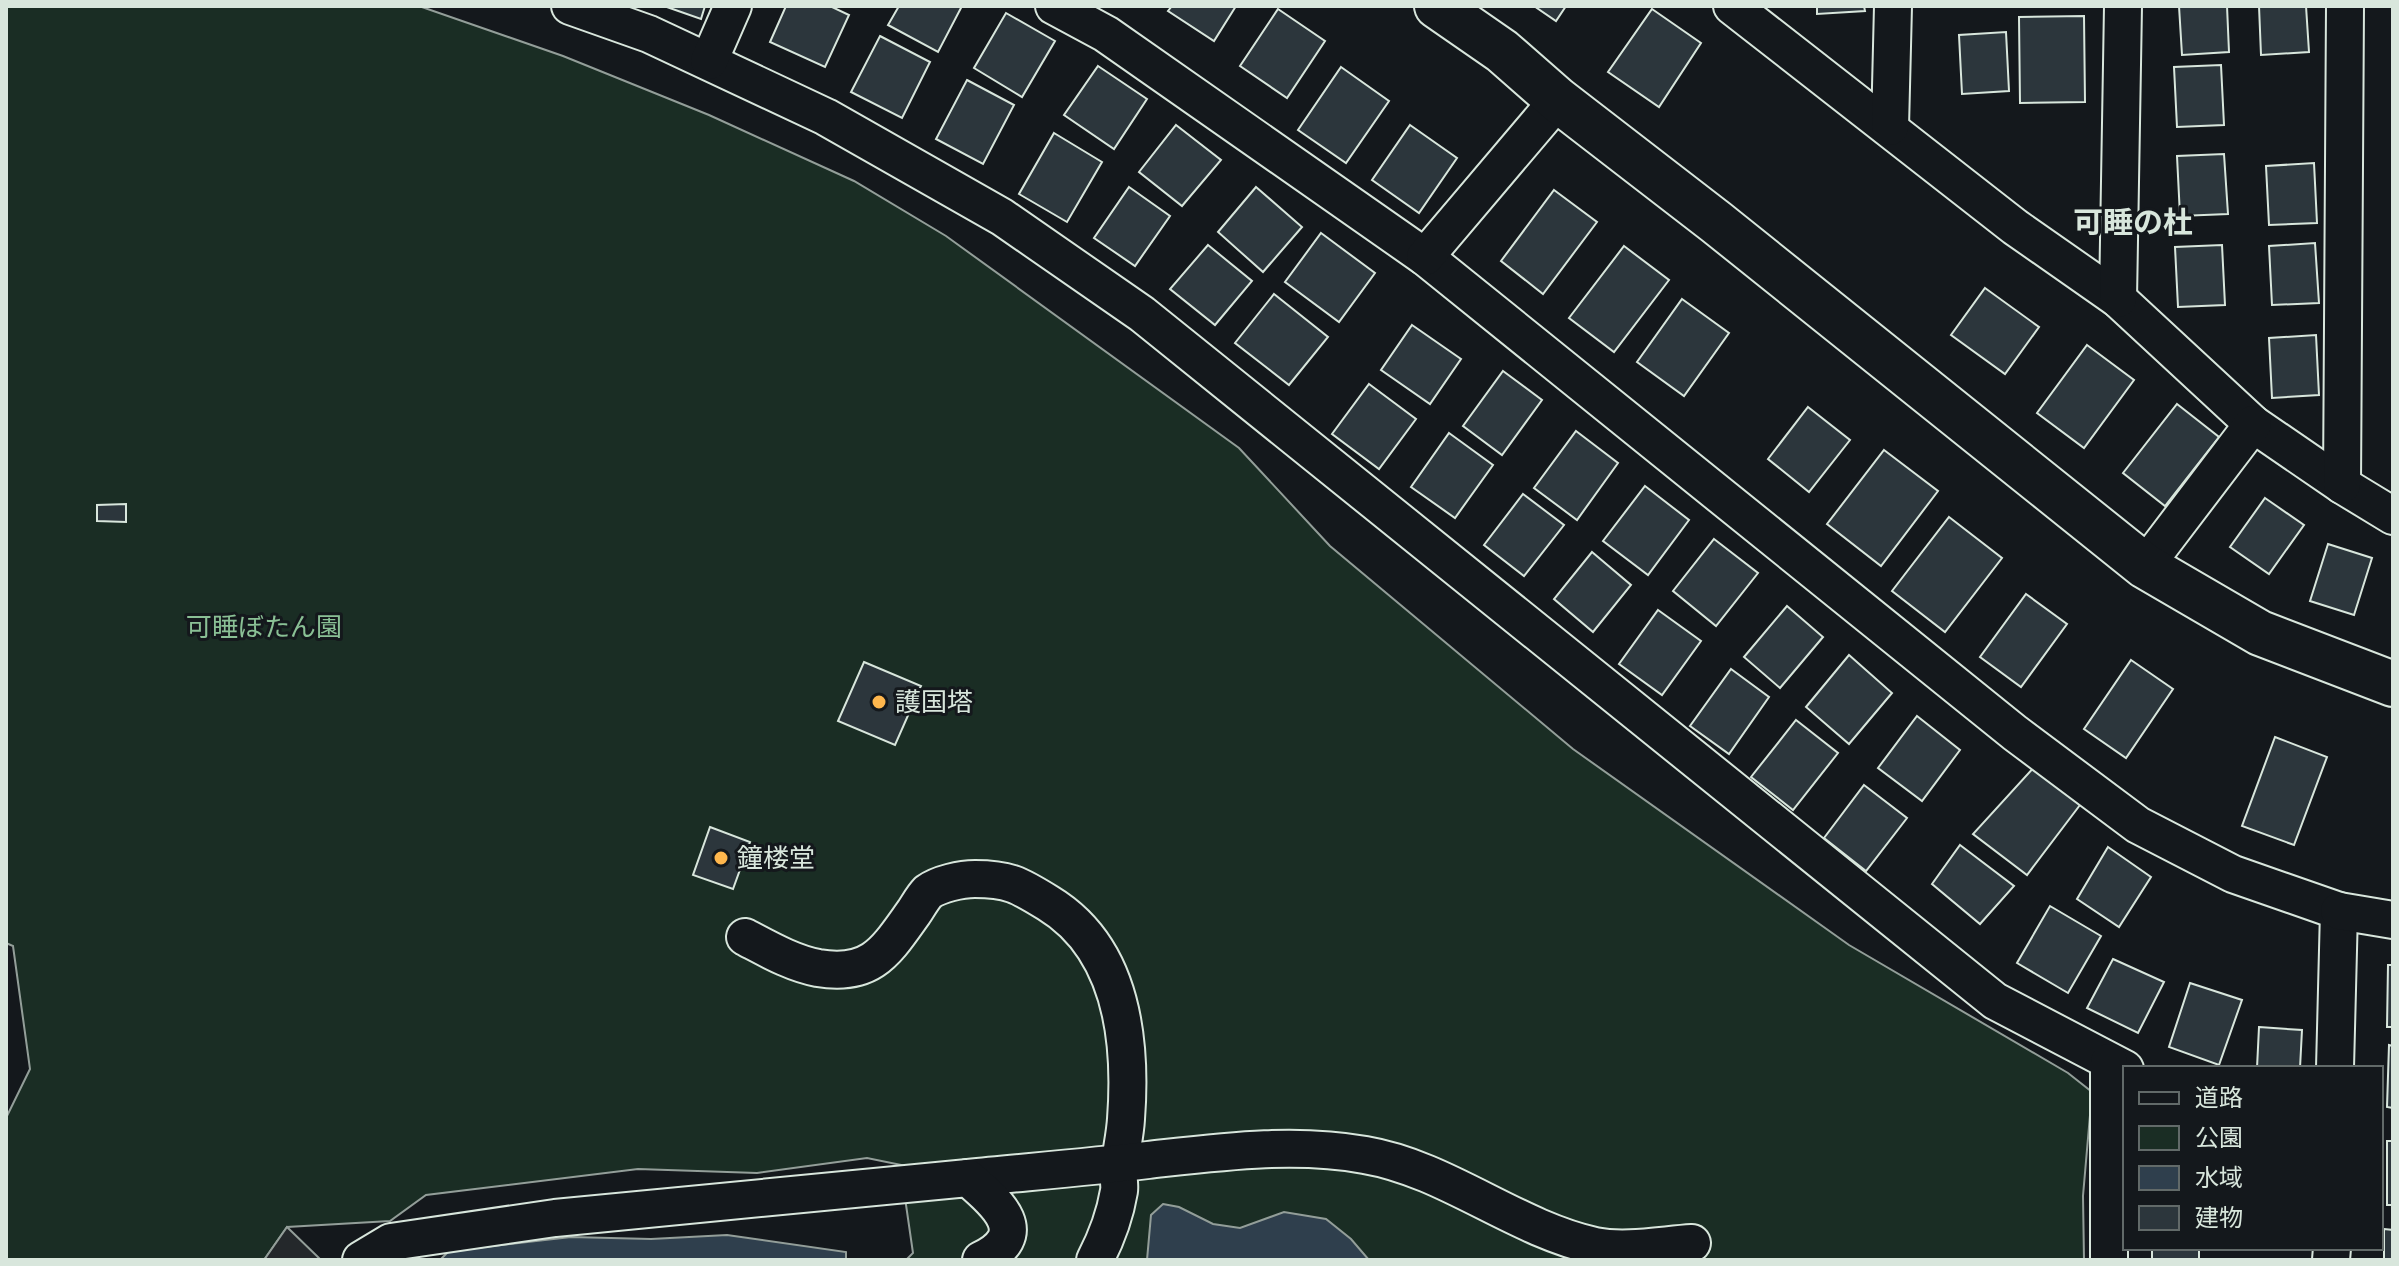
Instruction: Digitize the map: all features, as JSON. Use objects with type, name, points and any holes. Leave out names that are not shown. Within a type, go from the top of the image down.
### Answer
[{"type":"street","points":[[570,6],[649,34],[826,117],[1002,217],[1142,314],[1995,1001],[2117,1066],[2109,1260]]},
{"type":"street","points":[[709,61],[733,6]]},
{"type":"street","points":[[1054,6],[1106,34],[1425,257],[2015,733],[2138,825],[2233,874],[2339,911],[2393,920]]},
{"type":"street","points":[[1437,6],[1502,51],[1558,100],[1704,212],[2145,566],[2260,633],[2393,684]]},
{"type":"street","points":[[1732,6],[2015,227],[2118,299],[2253,424],[2393,516]]},
{"type":"street","points":[[1890,127],[1893,6]]},
{"type":"street","points":[[2118,299],[2123,6]]},
{"type":"street","points":[[2342,485],[2345,6]]},
{"type":"street","points":[[1425,257],[1558,100]]},
{"type":"street","points":[[2145,566],[2253,424]]},
{"type":"street","points":[[745,937],[785,958],[817,968],[866,966],[893,944],[928,892],[972,879],[1014,882],[1069,915],[1106,965],[1121,1006],[1126,1050],[1126,1118],[1120,1189],[1108,1232],[1095,1260]]},
{"type":"street","points":[[2335,1066],[2339,911]]},
{"type":"street","points":[[382,1254],[555,1218],[1246,1151],[1307,1149],[1366,1155],[1413,1168],[1494,1207],[1597,1246],[1643,1247],[1692,1243]]},
{"type":"street","points":[[968,1178],[997,1203],[1007,1220],[1007,1236],[998,1251],[981,1260]]},
{"type":"green space","name":"可睡ぼたん園","points":[[6,6],[419,6],[563,56],[709,115],[854,181],[946,236],[1239,448],[1330,546],[1573,749],[1849,945],[2068,1073],[2092,1092],[2083,1196],[2084,1260],[906,1260],[913,1253],[904,1191],[965,1178],[867,1158],[757,1173],[638,1169],[426,1195],[390,1221],[287,1227],[264,1260],[6,1260],[6,1118],[30,1069],[13,946],[6,943]]},
{"type":"shaded area","points":[[287,1227],[321,1260],[264,1260]]},
{"type":"water","points":[[1163,1204],[1179,1207],[1213,1224],[1240,1228],[1284,1212],[1326,1219],[1351,1239],[1369,1260],[1147,1260],[1151,1215]]},
{"type":"water","points":[[727,1235],[846,1252],[846,1260],[440,1260],[449,1251],[571,1237],[651,1239]]},
{"type":"building","points":[[664,6],[705,6],[701,19]]},
{"type":"building","points":[[786,6],[830,6],[849,15],[825,67],[770,42]]},
{"type":"building","points":[[899,6],[962,6],[938,52],[888,25]]},
{"type":"building","points":[[1172,6],[1236,6],[1214,41],[1168,11]]},
{"type":"building","points":[[1534,6],[1566,6],[1556,21]]},
{"type":"building","points":[[1817,6],[1864,6],[1865,11],[1817,14]]},
{"type":"building","points":[[2179,6],[2227,6],[2229,52],[2182,55]]},
{"type":"building","points":[[2259,6],[2306,6],[2309,52],[2261,55]]},
{"type":"building","points":[[1278,9],[1325,41],[1287,98],[1240,66]]},
{"type":"building","points":[[1652,9],[1701,43],[1659,107],[1608,72]]},
{"type":"building","points":[[1006,13],[1055,41],[1022,97],[974,68]]},
{"type":"building","points":[[2084,16],[2085,102],[2020,103],[2019,17]]},
{"type":"building","points":[[2006,32],[2009,91],[1962,94],[1959,35]]},
{"type":"building","points":[[880,36],[930,62],[902,118],[851,92]]},
{"type":"building","points":[[2221,65],[2224,125],[2177,127],[2174,67]]},
{"type":"building","points":[[1098,66],[1147,99],[1114,149],[1064,115]]},
{"type":"building","points":[[1341,67],[1389,101],[1346,163],[1298,130]]},
{"type":"building","points":[[967,80],[1014,105],[983,164],[936,139]]},
{"type":"building","points":[[1176,125],[1221,160],[1182,206],[1139,172]]},
{"type":"building","points":[[1410,125],[1457,158],[1419,213],[1372,180]]},
{"type":"building","points":[[1054,133],[1102,162],[1067,222],[1019,194]]},
{"type":"building","points":[[2224,154],[2228,214],[2180,216],[2177,156]]},
{"type":"building","points":[[2314,163],[2317,223],[2269,225],[2266,166]]},
{"type":"building","points":[[1129,187],[1170,216],[1135,266],[1094,238]]},
{"type":"building","points":[[1256,187],[1302,227],[1263,272],[1218,232]]},
{"type":"building","points":[[1554,190],[1597,222],[1543,294],[1501,261]]},
{"type":"building","points":[[1321,233],[1375,273],[1339,322],[1285,282]]},
{"type":"building","points":[[2315,243],[2319,303],[2272,305],[2269,246]]},
{"type":"building","points":[[1208,245],[1252,281],[1215,325],[1170,289]]},
{"type":"building","points":[[2222,245],[2225,305],[2178,307],[2175,247]]},
{"type":"building","points":[[1624,246],[1669,280],[1614,352],[1569,318]]},
{"type":"building","points":[[1985,288],[2039,327],[2005,374],[1951,335]]},
{"type":"building","points":[[1274,294],[1328,337],[1289,385],[1235,343]]},
{"type":"building","points":[[1682,299],[1729,333],[1684,396],[1637,362]]},
{"type":"building","points":[[1412,325],[1461,359],[1430,404],[1381,370]]},
{"type":"building","points":[[2316,335],[2319,395],[2272,398],[2269,338]]},
{"type":"building","points":[[2087,345],[2134,380],[2084,448],[2037,413]]},
{"type":"building","points":[[1503,371],[1542,400],[1502,455],[1463,426]]},
{"type":"building","points":[[1369,384],[1416,419],[1379,469],[1332,434]]},
{"type":"building","points":[[2177,404],[2219,437],[2165,506],[2123,473]]},
{"type":"building","points":[[1808,407],[1850,440],[1809,492],[1768,459]]},
{"type":"building","points":[[1576,431],[1618,463],[1577,520],[1534,488]]},
{"type":"building","points":[[1449,433],[1493,465],[1455,518],[1411,487]]},
{"type":"building","points":[[1884,450],[1938,491],[1881,566],[1827,524]]},
{"type":"building","points":[[1645,486],[1689,520],[1648,575],[1603,541]]},
{"type":"building","points":[[1523,494],[1564,525],[1524,576],[1484,545]]},
{"type":"building","points":[[2265,498],[2304,525],[2269,574],[2230,547]]},
{"type":"building","points":[[126,504],[126,522],[97,521],[97,505]]},
{"type":"building","points":[[1949,517],[2002,558],[1945,632],[1892,591]]},
{"type":"building","points":[[1714,539],[1758,573],[1716,626],[1673,591]]},
{"type":"building","points":[[2328,544],[2372,558],[2354,615],[2310,601]]},
{"type":"building","points":[[1592,552],[1631,585],[1593,632],[1554,599]]},
{"type":"building","points":[[2026,594],[2067,624],[2021,687],[1980,657]]},
{"type":"building","points":[[1787,606],[1823,637],[1780,688],[1744,657]]},
{"type":"building","points":[[1658,610],[1701,641],[1662,695],[1619,664]]},
{"type":"building","points":[[1849,655],[1892,693],[1849,744],[1806,707]]},
{"type":"building","points":[[2131,660],[2173,689],[2126,758],[2084,729]]},
{"type":"building","points":[[864,662],[921,686],[895,745],[838,721]]},
{"type":"building","points":[[1731,669],[1769,697],[1729,754],[1690,726]]},
{"type":"building","points":[[1917,716],[1960,750],[1922,801],[1878,768]]},
{"type":"building","points":[[1796,720],[1838,753],[1793,810],[1751,777]]},
{"type":"building","points":[[2275,737],[2327,757],[2294,845],[2242,826]]},
{"type":"building","points":[[2037,764],[2083,801],[2027,875],[1973,834]]},
{"type":"building","points":[[1864,785],[1907,818],[1866,871],[1824,838]]},
{"type":"building","name":"鐘楼堂","points":[[710,827],[750,842],[733,889],[693,875]]},
{"type":"building","points":[[1960,845],[2014,886],[1980,924],[1932,884]]},
{"type":"building","points":[[2108,847],[2151,877],[2119,927],[2077,899]]},
{"type":"building","points":[[2050,906],[2101,936],[2068,993],[2017,963]]},
{"type":"building","points":[[2113,959],[2164,982],[2138,1033],[2087,1008]]},
{"type":"building","points":[[2388,965],[2393,965],[2393,1027],[2387,1027]]},
{"type":"building","points":[[2190,983],[2242,1000],[2219,1065],[2169,1047]]},
{"type":"building","points":[[2259,1027],[2302,1030],[2300,1066],[2257,1066]]},
{"type":"building","points":[[2389,1045],[2393,1046],[2393,1108],[2387,1107]]},
{"type":"building","points":[[2387,1141],[2393,1141],[2393,1205],[2387,1205]]},
{"type":"building","points":[[2384,1229],[2393,1230],[2393,1260],[2384,1260]]},
{"type":"building","points":[[2152,1250],[2199,1250],[2199,1260],[2152,1260]]},
{"type":"place","name":"護国塔","points":[[879,702]]},
{"type":"place","name":"鐘楼堂","points":[[721,858]]},
{"type":"district","name":"可睡の杜","points":[[2133,223]]}]
